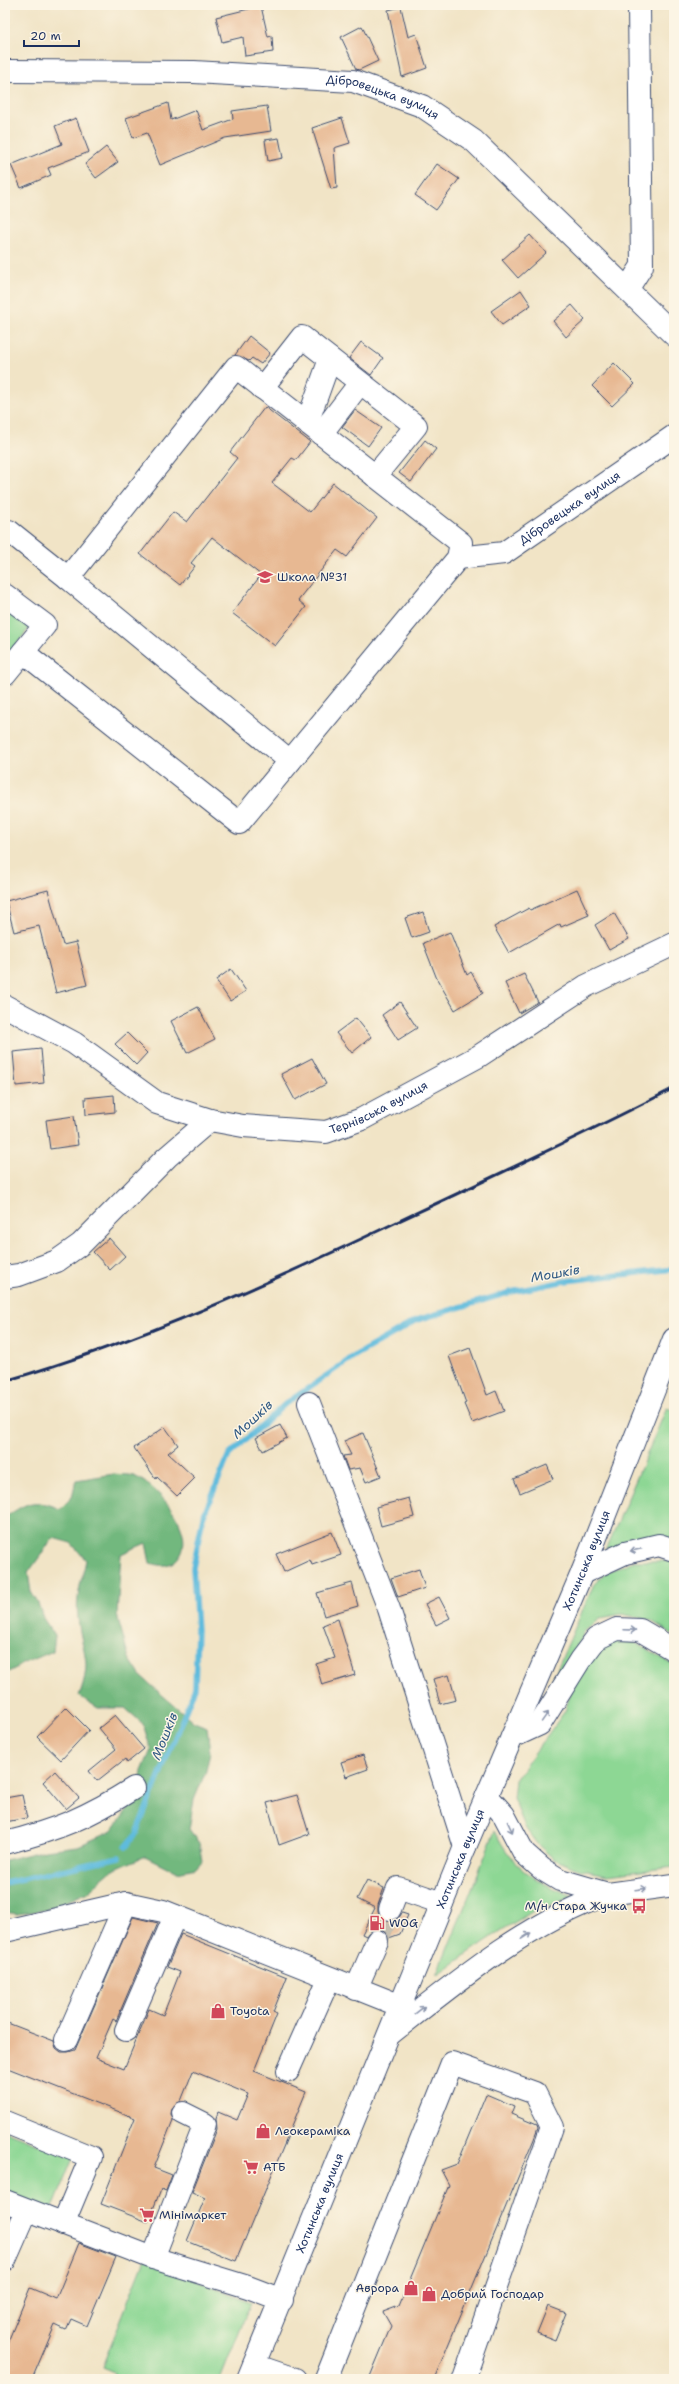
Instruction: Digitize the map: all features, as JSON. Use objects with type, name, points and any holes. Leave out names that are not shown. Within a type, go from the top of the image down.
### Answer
[{"type":"main road","points":[[628,288],[642,266],[638,5]]},
{"type":"main road","name":"Дібровецька вулиця","points":[[5,71],[194,72],[353,81],[422,106],[474,141],[628,288],[674,335]]},
{"type":"main road","points":[[262,388],[302,337],[416,426],[375,476]]},
{"type":"main road","points":[[314,428],[330,359]]},
{"type":"main road","points":[[23,652],[239,823],[458,558],[461,543],[236,367],[68,578]]},
{"type":"main road","points":[[314,428],[360,383]]},
{"type":"main road","name":"Дібровецька вулиця","points":[[458,558],[504,553],[674,436]]},
{"type":"main road","points":[[5,536],[9,531],[290,761]]},
{"type":"main road","points":[[5,595],[45,625],[5,674]]},
{"type":"main road","name":"Тернівська вулиця","points":[[5,1006],[74,1043],[157,1103],[210,1120],[243,1126],[326,1132],[362,1119],[479,1056],[586,986],[674,944]]},
{"type":"main road","points":[[5,1277],[19,1275],[57,1260],[81,1244],[167,1157],[210,1120]]},
{"type":"main road","name":"Хотинська вулиця","points":[[252,2374],[465,1847],[582,1573],[674,1339]]},
{"type":"main road","points":[[309,1403],[389,1609],[465,1847]]},
{"type":"main road","points":[[582,1573],[625,1552],[659,1545],[674,1550]]},
{"type":"main road","points":[[512,1737],[540,1724],[580,1660],[596,1639],[617,1629],[640,1630],[674,1650]]},
{"type":"main road","points":[[5,1843],[45,1833],[80,1820],[134,1788]]},
{"type":"main road","points":[[487,1796],[504,1816],[524,1853],[542,1869],[560,1880],[608,1894]]},
{"type":"main road","points":[[389,2034],[455,1983],[541,1926],[590,1901],[608,1894],[674,1885]]},
{"type":"main road","points":[[390,1909],[398,1888],[442,1903]]},
{"type":"main road","points":[[5,1931],[126,1903],[175,1916],[401,2006]]},
{"type":"main road","points":[[66,2040],[126,1903]]},
{"type":"main road","points":[[126,2030],[175,1916]]},
{"type":"main road","points":[[356,1989],[376,1941]]},
{"type":"main road","points":[[288,2071],[329,1978]]},
{"type":"main road","points":[[326,2379],[452,2063],[536,2093],[552,2127],[464,2379]]},
{"type":"main road","points":[[153,2258],[205,2124],[183,2113]]},
{"type":"main road","points":[[5,2122],[91,2157],[63,2224]]},
{"type":"main road","points":[[5,2201],[153,2258],[248,2287],[282,2300]]},
{"type":"main road","points":[[5,2260],[27,2210]]},
{"type":"main road","points":[[252,2374],[294,2379]]},
{"type":"green space","points":[[5,607],[30,627],[5,659]]},
{"type":"green space","points":[[667,1407],[674,1412],[672,1479],[674,1541],[606,1550]]},
{"type":"green space","points":[[114,1474],[134,1476],[156,1491],[174,1514],[181,1526],[184,1538],[182,1550],[176,1560],[167,1565],[150,1563],[146,1543],[121,1554],[117,1615],[129,1658],[140,1675],[194,1722],[207,1727],[210,1752],[206,1771],[194,1800],[189,1829],[199,1843],[202,1861],[196,1868],[177,1872],[145,1856],[111,1871],[86,1893],[47,1910],[17,1914],[5,1912],[5,1860],[45,1850],[78,1846],[112,1831],[138,1795],[142,1771],[151,1750],[143,1724],[125,1708],[98,1708],[79,1696],[86,1664],[77,1604],[86,1560],[71,1543],[53,1538],[28,1573],[31,1592],[38,1603],[43,1618],[55,1636],[53,1651],[25,1663],[5,1674],[5,1517],[31,1503],[43,1504],[60,1509],[72,1497],[76,1480]]},
{"type":"green space","points":[[634,1561],[674,1561],[674,1635],[650,1620],[622,1614],[600,1618],[585,1631],[552,1698],[545,1697],[594,1584],[607,1572]]},
{"type":"green space","points":[[619,1640],[636,1643],[674,1665],[674,1867],[607,1875],[577,1869],[554,1859],[537,1844],[526,1829],[513,1798],[515,1780],[565,1711],[572,1688],[591,1654]]},
{"type":"green space","points":[[495,1831],[509,1855],[527,1872],[548,1886],[574,1896],[532,1912],[502,1930],[437,1975]]},
{"type":"green space","points":[[5,2131],[73,2158],[52,2210],[5,2191]]},
{"type":"green space","points":[[145,2259],[251,2302],[220,2379],[112,2379],[114,2372],[102,2367]]},
{"type":"building","points":[[261,6],[268,37],[272,36],[273,52],[245,56],[243,37],[222,42],[216,17]]},
{"type":"building","points":[[401,7],[408,37],[416,34],[427,68],[402,77],[388,10]]},
{"type":"building","points":[[362,26],[378,61],[359,70],[356,69],[341,37]]},
{"type":"building","points":[[168,103],[171,120],[196,110],[203,130],[233,119],[232,111],[267,106],[271,131],[225,138],[160,165],[147,133],[133,138],[126,118]]},
{"type":"building","points":[[76,118],[89,152],[48,168],[51,175],[21,188],[11,165],[62,144],[55,126]]},
{"type":"building","points":[[342,118],[350,143],[334,148],[337,188],[331,189],[312,128]]},
{"type":"building","points":[[279,138],[283,158],[268,161],[265,140]]},
{"type":"building","points":[[106,147],[118,162],[96,178],[85,164]]},
{"type":"building","points":[[437,164],[459,179],[436,210],[415,195]]},
{"type":"building","points":[[530,235],[546,253],[518,278],[502,260]]},
{"type":"building","points":[[521,290],[531,305],[502,325],[491,311]]},
{"type":"building","points":[[572,305],[585,320],[566,337],[553,321]]},
{"type":"building","points":[[249,336],[270,353],[261,364],[252,358],[249,361],[235,355]]},
{"type":"building","points":[[361,342],[383,358],[371,375],[349,358]]},
{"type":"building","points":[[614,363],[635,384],[612,406],[592,386]]},
{"type":"building","points":[[265,407],[310,442],[296,460],[292,458],[272,483],[310,512],[333,483],[377,518],[347,557],[337,550],[298,600],[306,607],[275,646],[232,613],[261,575],[212,537],[191,563],[195,566],[180,585],[140,554],[173,512],[187,522],[237,458],[230,452]]},
{"type":"building","points":[[355,410],[381,428],[368,446],[342,427]]},
{"type":"building","points":[[425,440],[436,449],[411,482],[399,473]]},
{"type":"building","points":[[577,889],[589,915],[561,927],[560,924],[509,953],[494,927],[529,908],[530,910]]},
{"type":"building","points":[[48,890],[63,945],[76,942],[87,985],[56,993],[39,926],[14,932],[6,901]]},
{"type":"building","points":[[423,912],[429,932],[412,938],[405,918]]},
{"type":"building","points":[[614,913],[629,939],[609,950],[595,925]]},
{"type":"building","points":[[450,932],[467,975],[471,972],[483,993],[455,1010],[437,979],[423,943]]},
{"type":"building","points":[[231,969],[246,991],[230,1001],[216,980]]},
{"type":"building","points":[[524,974],[538,1002],[519,1013],[505,983]]},
{"type":"building","points":[[400,1002],[417,1028],[398,1040],[382,1015]]},
{"type":"building","points":[[198,1007],[215,1039],[187,1053],[171,1021]]},
{"type":"building","points":[[356,1018],[371,1037],[352,1053],[336,1033]]},
{"type":"building","points":[[127,1033],[147,1053],[136,1065],[115,1044]]},
{"type":"building","points":[[41,1049],[44,1083],[16,1086],[13,1052]]},
{"type":"building","points":[[312,1058],[326,1084],[295,1100],[281,1074]]},
{"type":"building","points":[[114,1095],[115,1112],[86,1115],[85,1098]]},
{"type":"building","points":[[74,1116],[78,1145],[50,1149],[46,1120]]},
{"type":"building","points":[[109,1238],[125,1256],[110,1270],[93,1252]]},
{"type":"building","points":[[470,1348],[487,1395],[496,1391],[504,1411],[472,1423],[464,1404],[466,1403],[449,1356]]},
{"type":"building","points":[[280,1425],[287,1438],[263,1451],[256,1438]]},
{"type":"building","points":[[165,1427],[178,1445],[168,1453],[195,1478],[177,1496],[157,1477],[156,1479],[134,1448]]},
{"type":"building","points":[[363,1433],[381,1476],[366,1482],[360,1468],[348,1470],[343,1456],[351,1455],[344,1441]]},
{"type":"building","points":[[547,1465],[553,1479],[520,1493],[514,1479]]},
{"type":"building","points":[[409,1498],[414,1517],[381,1526],[376,1507]]},
{"type":"building","points":[[332,1532],[341,1555],[312,1565],[310,1560],[284,1572],[276,1554]]},
{"type":"building","points":[[419,1569],[425,1588],[398,1597],[391,1578]]},
{"type":"building","points":[[352,1583],[358,1606],[324,1616],[317,1593]]},
{"type":"building","points":[[439,1597],[450,1618],[436,1625],[425,1604]]},
{"type":"building","points":[[338,1619],[355,1675],[322,1685],[316,1664],[335,1658],[323,1625]]},
{"type":"building","points":[[449,1675],[456,1700],[440,1704],[433,1679]]},
{"type":"building","points":[[66,1707],[89,1730],[61,1760],[37,1737]]},
{"type":"building","points":[[115,1715],[144,1749],[127,1763],[125,1759],[97,1781],[89,1771],[116,1749],[99,1728]]},
{"type":"building","points":[[363,1755],[368,1769],[346,1777],[341,1762]]},
{"type":"building","points":[[55,1771],[79,1798],[66,1809],[43,1782]]},
{"type":"building","points":[[22,1795],[27,1818],[5,1822],[5,1798]]},
{"type":"building","points":[[297,1795],[309,1834],[279,1845],[267,1803]]},
{"type":"building","points":[[367,1880],[384,1888],[378,1905],[378,1911],[381,1917],[392,1921],[398,1919],[402,1913],[408,1915],[400,1934],[389,1938],[382,1930],[376,1929],[370,1931],[366,1936],[362,1934],[375,1908],[357,1899]]},
{"type":"building","points":[[133,1917],[158,1923],[116,2021],[113,2019],[96,2058],[124,2069],[149,2009],[163,2015],[180,1972],[167,1967],[181,1934],[287,1977],[273,2012],[277,2014],[254,2071],[306,2092],[236,2261],[187,2241],[205,2198],[192,2192],[217,2129],[216,2118],[218,2112],[237,2120],[248,2094],[193,2071],[181,2101],[172,2108],[171,2114],[173,2120],[154,2168],[172,2175],[166,2191],[161,2189],[148,2222],[101,2204],[135,2118],[5,2067],[5,2022],[54,2041],[56,2048],[61,2052],[75,2050]]},
{"type":"building","points":[[486,2094],[514,2106],[511,2114],[537,2125],[538,2128],[534,2139],[434,2379],[369,2379],[391,2326],[383,2312],[399,2306],[449,2185],[441,2170],[457,2164]]},
{"type":"building","points":[[79,2243],[116,2257],[87,2326],[71,2319],[66,2330],[55,2325],[32,2379],[5,2379],[5,2349],[30,2288],[56,2299]]},
{"type":"building","points":[[548,2306],[566,2313],[555,2340],[537,2333]]},
{"type":"waterway","name":"Мошків","points":[[126,1847],[135,1836],[195,1688],[197,1630],[193,1568],[203,1517],[229,1455],[285,1404],[356,1355],[417,1320],[511,1292],[565,1281],[674,1269]]},
{"type":"waterway","name":"Мошків","points":[[5,1883],[119,1857]]},
{"type":"tunnel","points":[[377,1941],[390,1909]]},
{"type":"railway","points":[[5,1381],[106,1348],[254,1288],[351,1244],[606,1123],[674,1088]]},
{"type":"place","name":"Школа №31","points":[[265,577]]},
{"type":"place","name":"М/н Стара Жучка","points":[[639,1906]]},
{"type":"place","name":"WOG","points":[[377,1923]]},
{"type":"place","name":"Toyota","points":[[218,2011]]},
{"type":"place","name":"Леокераміка","points":[[263,2131]]},
{"type":"place","name":"АТБ","points":[[251,2167]]},
{"type":"place","name":"Мінімаркет","points":[[147,2215]]},
{"type":"place","name":"Аврора","points":[[411,2288]]},
{"type":"place","name":"Добрий Господар","points":[[429,2294]]}]
